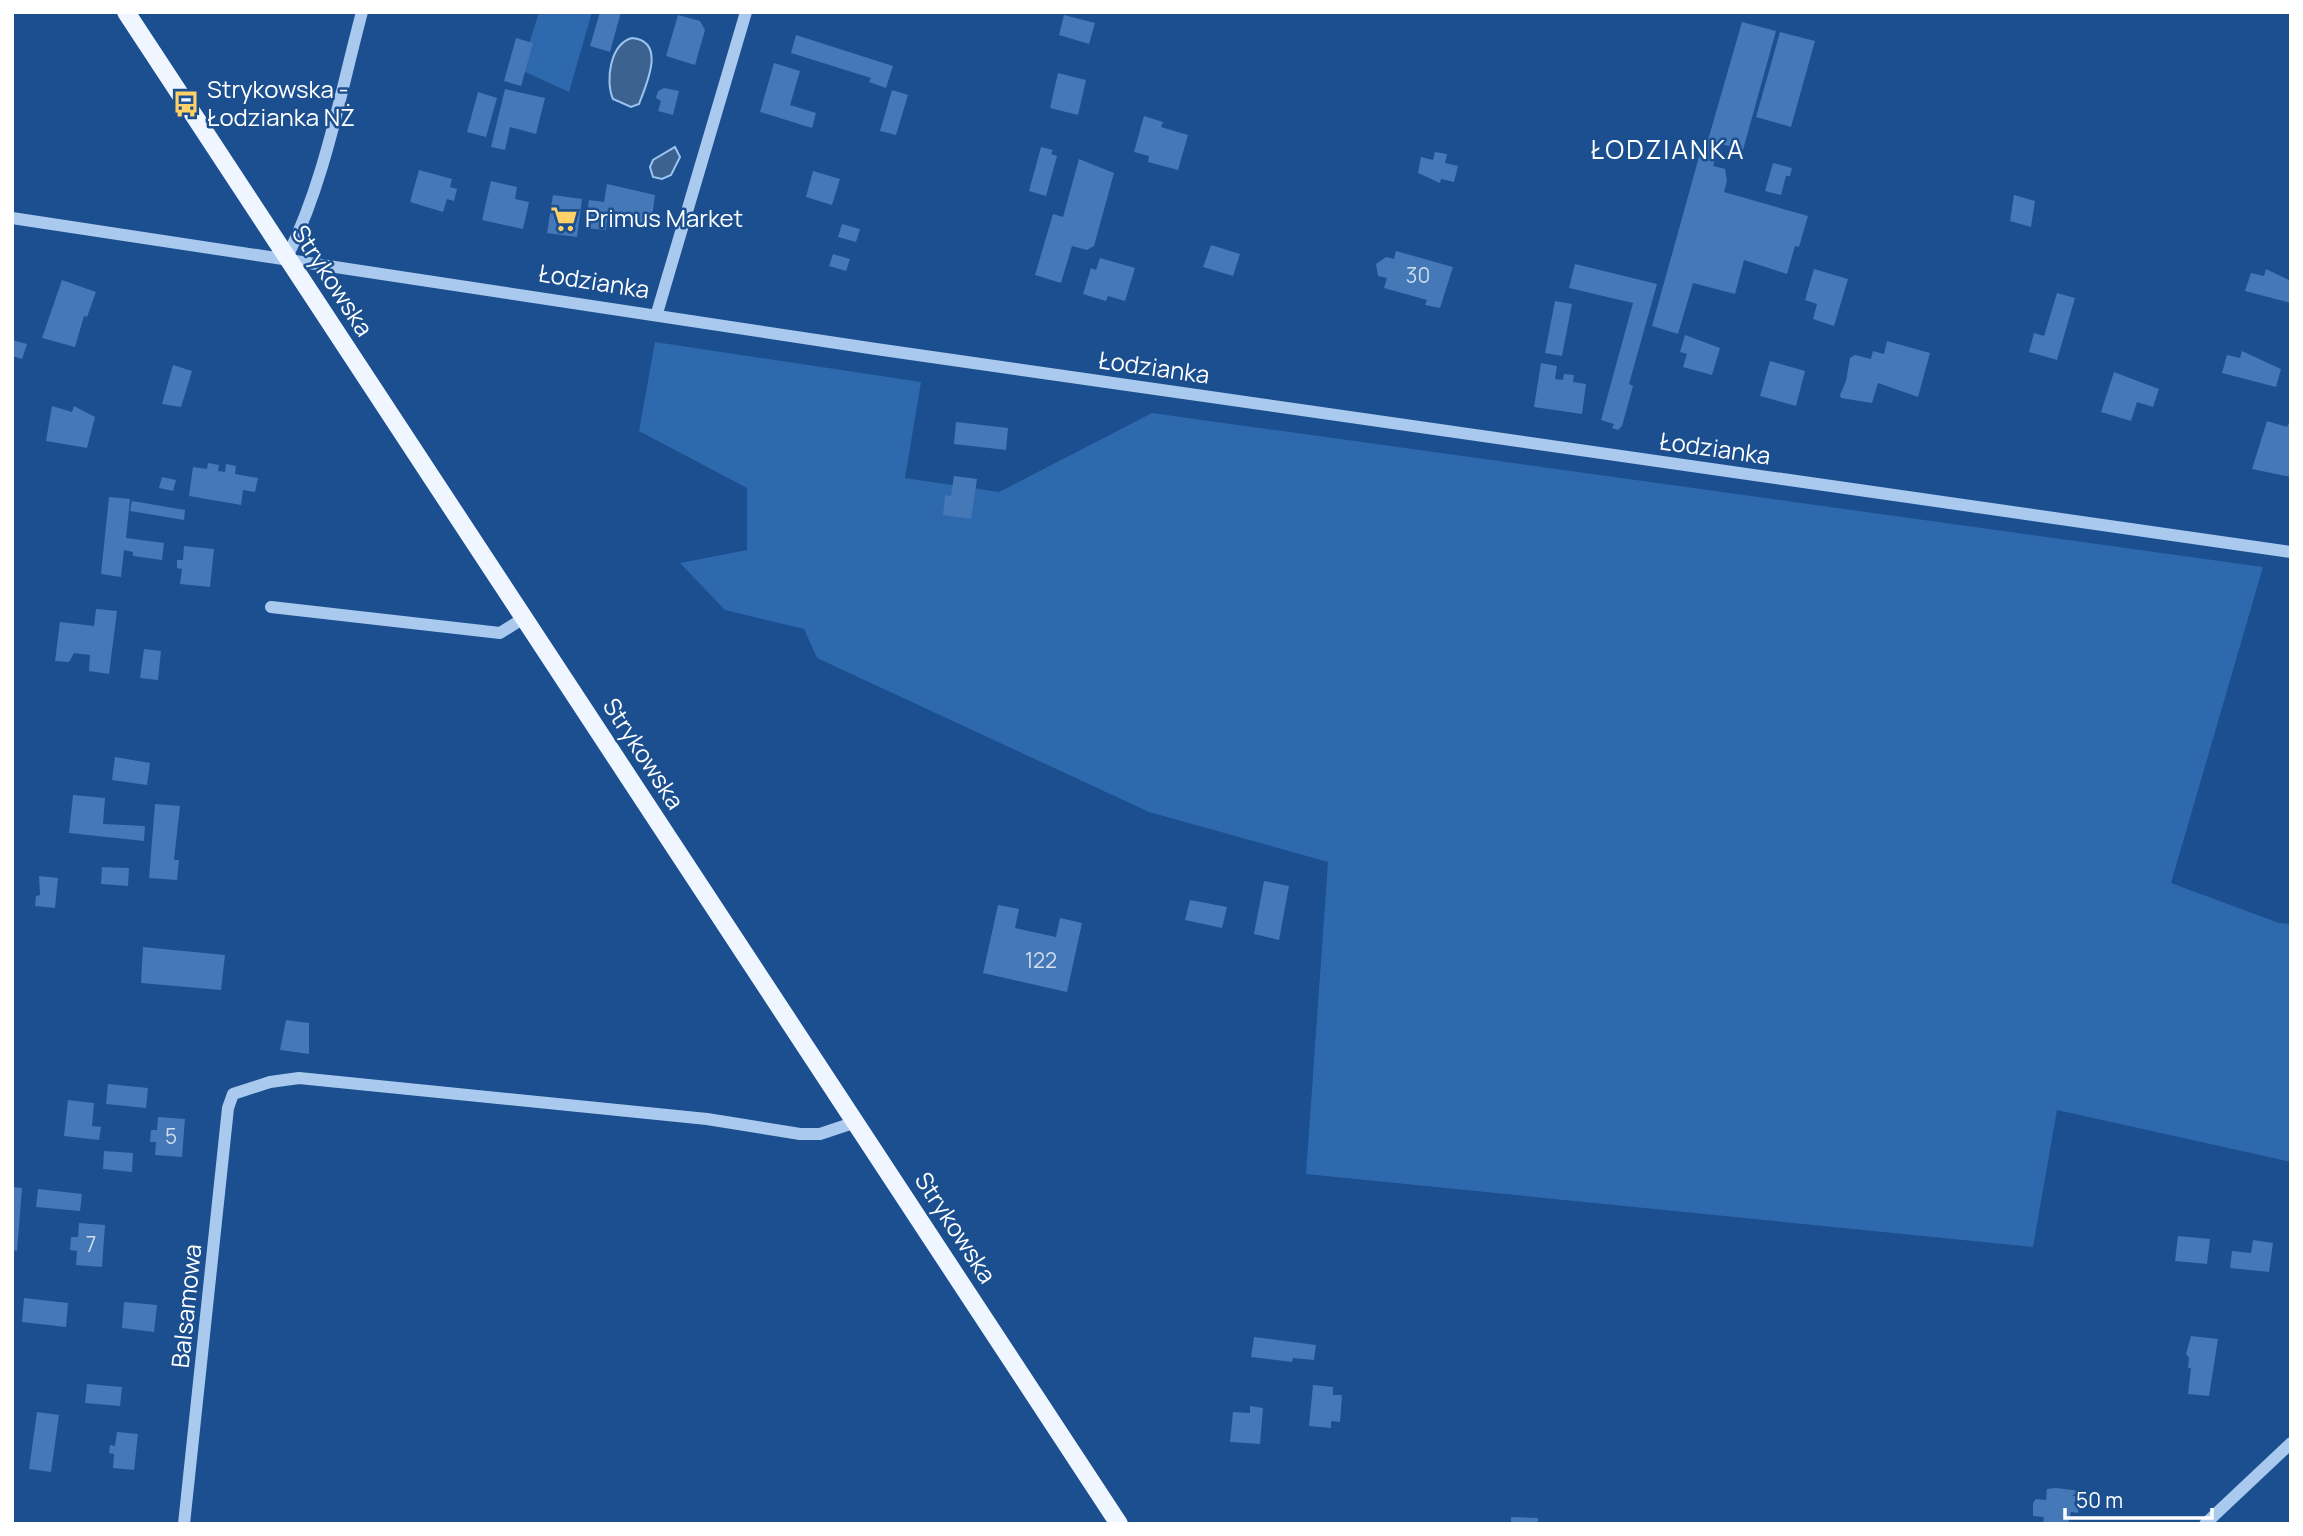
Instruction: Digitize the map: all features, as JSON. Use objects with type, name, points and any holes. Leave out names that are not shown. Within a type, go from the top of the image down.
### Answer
[{"type":"main road","name":"Strykowska","points":[[126,12],[1119,1524]]},
{"type":"street","points":[[287,257],[307,213],[323,163],[362,12]]},
{"type":"street","points":[[657,313],[746,12]]},
{"type":"street","name":"Łodzianka","points":[[12,218],[657,313],[903,353],[2291,552]]},
{"type":"street","points":[[271,607],[500,633],[524,618]]},
{"type":"street","name":"Balsamowa","points":[[184,1524],[228,1108],[233,1094],[270,1082],[299,1078],[707,1119],[800,1134],[820,1134],[856,1122]]},
{"type":"street","points":[[2205,1524],[2291,1443]]},
{"type":"shaded area","points":[[539,12],[592,12],[569,92],[521,70]]},
{"type":"shaded area","points":[[632,38],[643,41],[649,47],[651,65],[639,104],[631,107],[613,99],[610,73],[614,55]]},
{"type":"shaded area","points":[[675,147],[680,157],[671,175],[662,179],[653,177],[650,167],[653,160]]},
{"type":"shaded area","points":[[655,342],[921,382],[905,478],[999,492],[1152,413],[2263,567],[2171,883],[2279,923],[2291,924],[2291,1162],[2057,1110],[2033,1247],[1306,1174],[1328,862],[1149,812],[817,658],[804,629],[725,610],[680,563],[747,550],[747,488],[639,431]]},
{"type":"building","points":[[600,12],[621,12],[610,52],[590,46]]},
{"type":"building","points":[[678,15],[700,21],[705,30],[695,65],[666,56]]},
{"type":"building","points":[[1064,15],[1095,23],[1089,44],[1059,35]]},
{"type":"building","points":[[1742,22],[1776,31],[1743,150],[1721,144],[1713,166],[1725,169],[1727,181],[1724,192],[1808,216],[1787,274],[1744,260],[1735,294],[1693,283],[1678,334],[1652,326],[1704,139],[1708,140]]},
{"type":"building","points":[[1780,32],[1815,41],[1791,127],[1756,117]]},
{"type":"building","points":[[796,35],[893,66],[886,88],[869,82],[871,78],[791,53]]},
{"type":"building","points":[[516,38],[533,43],[521,86],[504,81]]},
{"type":"building","points":[[774,63],[800,71],[790,105],[816,113],[812,128],[760,112]]},
{"type":"building","points":[[1058,73],[1086,80],[1078,115],[1050,108]]},
{"type":"building","points":[[664,88],[679,91],[673,115],[658,111],[661,101],[656,98],[658,91]]},
{"type":"building","points":[[505,89],[545,98],[536,134],[510,127],[505,150],[491,147]]},
{"type":"building","points":[[892,90],[908,95],[896,135],[880,131]]},
{"type":"building","points":[[478,92],[497,98],[486,137],[467,132]]},
{"type":"building","points":[[1144,116],[1163,122],[1161,127],[1188,135],[1178,170],[1148,162],[1149,156],[1134,152]]},
{"type":"building","points":[[1041,147],[1053,150],[1051,154],[1057,156],[1046,196],[1029,191]]},
{"type":"building","points":[[1435,152],[1447,154],[1445,163],[1458,166],[1454,182],[1441,179],[1440,183],[1418,173],[1421,157],[1433,160]]},
{"type":"building","points":[[1079,159],[1114,173],[1094,246],[1087,250],[1072,246],[1061,283],[1035,275],[1053,214],[1063,217]]},
{"type":"building","points":[[1773,163],[1792,168],[1790,176],[1786,176],[1781,195],[1765,191]]},
{"type":"building","points":[[419,170],[452,179],[450,187],[457,189],[454,201],[447,199],[443,212],[410,202]]},
{"type":"building","points":[[813,171],[840,179],[832,205],[806,197]]},
{"type":"building","points":[[491,181],[517,187],[515,199],[529,202],[523,229],[482,220]]},
{"type":"building","points":[[607,184],[655,195],[651,224],[624,220],[625,215],[608,213],[606,230],[585,228],[589,200],[604,202]]},
{"type":"building","points":[[553,195],[582,199],[577,237],[547,233]]},
{"type":"building","points":[[2014,195],[2035,201],[2031,227],[2010,221]]},
{"type":"building","points":[[842,224],[860,229],[856,242],[838,237]]},
{"type":"building","points":[[1211,245],[1240,254],[1233,276],[1203,267]]},
{"type":"building","points":[[1396,251],[1453,267],[1440,308],[1425,305],[1427,300],[1384,288],[1387,278],[1378,276],[1376,264],[1386,257],[1394,259]]},
{"type":"building","points":[[833,254],[850,259],[846,271],[829,266]]},
{"type":"building","points":[[1100,258],[1135,268],[1125,301],[1108,296],[1106,301],[1083,294],[1091,268],[1096,270]]},
{"type":"building","points":[[1575,264],[1657,284],[1629,384],[1633,386],[1622,426],[1618,430],[1612,428],[1614,424],[1601,420],[1633,303],[1569,288]]},
{"type":"building","points":[[1814,269],[1848,279],[1834,326],[1813,319],[1817,304],[1805,300]]},
{"type":"building","points":[[2266,269],[2291,281],[2291,303],[2245,291],[2251,273],[2264,276]]},
{"type":"building","points":[[62,280],[96,292],[87,317],[84,316],[75,347],[42,338]]},
{"type":"building","points":[[2057,293],[2075,298],[2057,360],[2029,352],[2034,333],[2044,336]]},
{"type":"building","points":[[1555,301],[1572,304],[1562,356],[1545,353]]},
{"type":"building","points":[[1685,335],[1720,348],[1712,375],[1683,367],[1687,354],[1680,352]]},
{"type":"building","points":[[12,340],[27,344],[22,359],[12,356]]},
{"type":"building","points":[[1887,341],[1930,353],[1918,397],[1878,383],[1872,403],[1841,398],[1850,358],[1855,355],[1871,359],[1873,351],[1884,354]]},
{"type":"building","points":[[2242,351],[2281,369],[2276,387],[2222,373],[2227,355],[2240,358]]},
{"type":"building","points":[[1770,361],[1805,371],[1796,406],[1760,396]]},
{"type":"building","points":[[1541,363],[1557,366],[1555,379],[1563,380],[1564,374],[1574,375],[1573,382],[1586,384],[1582,414],[1534,407]]},
{"type":"building","points":[[173,365],[192,371],[181,407],[162,404]]},
{"type":"building","points":[[2114,372],[2159,389],[2153,407],[2137,402],[2131,421],[2101,412]]},
{"type":"building","points":[[52,406],[72,412],[74,406],[95,417],[87,448],[46,441]]},
{"type":"building","points":[[2291,418],[2291,477],[2252,469],[2267,421],[2287,427]]},
{"type":"building","points":[[956,422],[1008,428],[1006,450],[954,444]]},
{"type":"building","points":[[208,463],[219,465],[218,471],[225,472],[226,464],[236,466],[235,474],[258,478],[255,492],[243,490],[241,505],[189,496],[193,467],[207,469]]},
{"type":"building","points":[[954,476],[977,479],[971,519],[943,515],[945,495],[951,496]]},
{"type":"building","points":[[162,477],[176,480],[173,491],[159,488]]},
{"type":"building","points":[[109,497],[130,499],[126,538],[164,543],[162,560],[133,556],[133,552],[124,550],[121,577],[101,574]]},
{"type":"building","points":[[132,501],[185,510],[184,520],[130,511]]},
{"type":"building","points":[[184,546],[214,549],[210,587],[180,584],[182,569],[177,568],[177,560],[183,560]]},
{"type":"building","points":[[96,609],[117,611],[109,674],[89,671],[90,655],[74,653],[69,662],[55,661],[60,622],[94,626]]},
{"type":"building","points":[[144,649],[161,651],[158,680],[140,678]]},
{"type":"building","points":[[115,757],[150,763],[147,785],[112,780]]},
{"type":"building","points":[[73,795],[105,798],[103,824],[145,826],[144,841],[69,833]]},
{"type":"building","points":[[155,804],[180,806],[174,860],[179,860],[177,880],[149,878]]},
{"type":"building","points":[[102,867],[129,868],[128,886],[101,884]]},
{"type":"building","points":[[39,876],[58,878],[55,908],[35,906],[36,896],[40,895]]},
{"type":"building","points":[[1264,881],[1289,886],[1279,940],[1254,934]]},
{"type":"building","points":[[1190,900],[1227,907],[1222,928],[1185,920]]},
{"type":"building","points":[[998,905],[1019,909],[1015,928],[1056,937],[1060,918],[1082,923],[1067,992],[983,973]]},
{"type":"building","points":[[143,947],[225,955],[221,990],[141,983]]},
{"type":"building","points":[[286,1020],[309,1023],[309,1054],[280,1050]]},
{"type":"building","points":[[108,1084],[148,1088],[146,1108],[106,1104]]},
{"type":"building","points":[[68,1100],[94,1103],[92,1126],[101,1127],[99,1140],[64,1136]]},
{"type":"building","points":[[158,1117],[185,1119],[182,1157],[155,1155],[156,1142],[150,1142],[151,1130],[157,1130]]},
{"type":"building","points":[[104,1151],[133,1153],[132,1172],[103,1169]]},
{"type":"building","points":[[12,1187],[22,1188],[17,1251],[12,1250]]},
{"type":"building","points":[[38,1189],[82,1194],[80,1211],[36,1207]]},
{"type":"building","points":[[79,1223],[105,1225],[102,1267],[76,1265],[77,1251],[70,1250],[71,1237],[78,1237]]},
{"type":"building","points":[[2178,1236],[2210,1239],[2207,1264],[2175,1261]]},
{"type":"building","points":[[2253,1240],[2273,1243],[2269,1272],[2230,1268],[2232,1251],[2251,1253]]},
{"type":"building","points":[[24,1298],[68,1303],[66,1327],[22,1322]]},
{"type":"building","points":[[124,1302],[157,1305],[154,1332],[122,1328]]},
{"type":"building","points":[[2191,1336],[2218,1339],[2209,1396],[2188,1394],[2191,1368],[2188,1368],[2189,1358],[2186,1354]]},
{"type":"building","points":[[1254,1337],[1316,1345],[1314,1360],[1293,1358],[1292,1362],[1251,1357]]},
{"type":"building","points":[[87,1384],[122,1387],[120,1406],[85,1403]]},
{"type":"building","points":[[1313,1385],[1333,1387],[1333,1395],[1342,1395],[1340,1422],[1331,1421],[1331,1428],[1309,1426]]},
{"type":"building","points":[[1250,1406],[1263,1408],[1260,1444],[1230,1442],[1233,1412],[1250,1413]]},
{"type":"building","points":[[37,1412],[59,1415],[51,1472],[29,1469]]},
{"type":"building","points":[[117,1432],[138,1434],[134,1470],[113,1468],[114,1454],[109,1453],[110,1445],[115,1446]]},
{"type":"building","points":[[2047,1489],[2081,1491],[2078,1513],[2071,1512],[2068,1524],[2043,1524],[2044,1517],[2033,1516],[2033,1503],[2036,1499],[2046,1500]]},
{"type":"building","points":[[1511,1517],[1538,1518],[1538,1524],[1511,1524]]},
{"type":"place","name":"Strykowska - Łodzianka NŻ","points":[[186,104]]},
{"type":"place","name":"Primus Market","points":[[564,219]]},
{"type":"district","name":"ŁODZIANKA","points":[[1668,150]]}]
